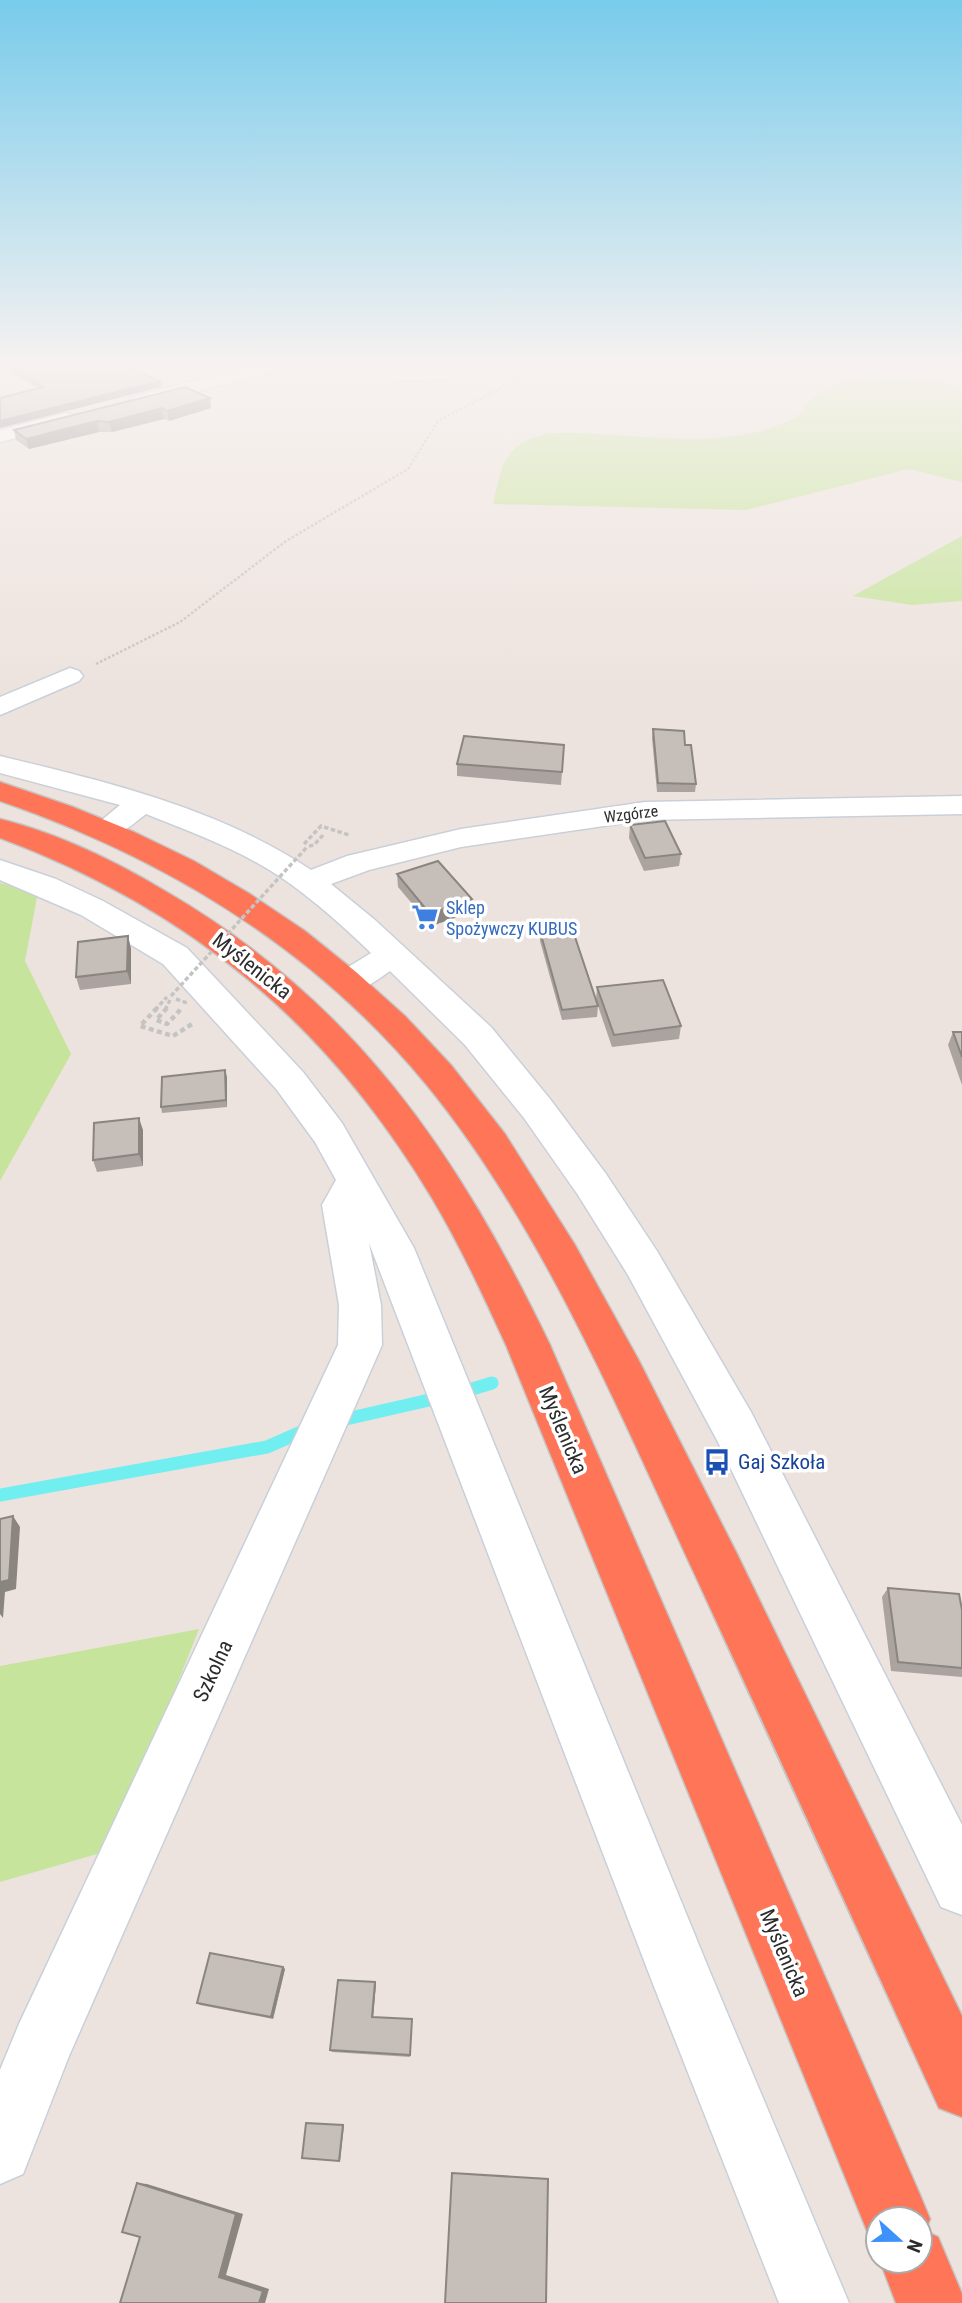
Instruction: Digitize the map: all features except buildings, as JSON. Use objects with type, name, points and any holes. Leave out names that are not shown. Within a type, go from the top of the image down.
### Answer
[{"type":"highway","points":[[0,792],[106,829],[242,901],[349,982],[409,1042],[466,1110],[516,1181],[582,1295],[684,1498],[962,2085]]},
{"type":"highway","name":"Myślenicka","points":[[0,828],[106,872],[156,898],[232,948],[296,1000],[332,1037],[377,1088],[433,1167],[489,1264],[528,1345],[890,2205]]},
{"type":"highway","points":[[920,2275],[931,2303]]},
{"type":"street","points":[[0,707],[70,676]]},
{"type":"street","points":[[0,764],[143,802],[233,838],[310,858],[392,954],[475,1034],[509,1074],[590,1184],[646,1269],[706,1375],[799,1555],[962,1886]]},
{"type":"street","points":[[106,829],[143,802]]},
{"type":"street","name":"Wzgórze","points":[[310,858],[358,863],[460,838],[645,811],[962,805]]},
{"type":"street","points":[[0,869],[45,886],[136,931],[176,956],[189,1001],[290,1081],[329,1133],[393,1248],[689,1997],[814,2303]]},
{"type":"street","points":[[349,982],[392,954]]},
{"type":"street","name":"Szkolna","points":[[0,2151],[41,2046],[360,1345],[360,1306],[342,1205],[347,1193],[358,1185]]},
{"type":"path","points":[[70,676],[180,622],[286,541],[400,473]]},
{"type":"path","points":[[320,841],[330,828]]},
{"type":"path","points":[[189,1001],[169,1005],[156,1020],[167,1024],[189,1001],[310,858],[324,834]]},
{"type":"path","points":[[169,995],[189,1001],[173,1036],[140,1026],[169,995]]},
{"type":"path","points":[[173,1016],[167,1023],[157,1020],[189,1001]]},
{"type":"green space","points":[[501,473],[890,473],[746,510],[493,504]]},
{"type":"green space","points":[[927,473],[962,473],[962,482]]},
{"type":"green space","points":[[962,536],[962,601],[912,605],[853,596]]},
{"type":"green space","points":[[0,883],[38,892],[25,961],[71,1054],[0,1181]]},
{"type":"green space","points":[[199,1629],[111,1850],[0,1882],[0,1666]]},
{"type":"waterway","points":[[469,1390],[492,1383]]},
{"type":"waterway","points":[[346,1419],[438,1398]]},
{"type":"waterway","points":[[0,1495],[267,1447],[308,1429]]},
{"type":"place","name":"Sklep Spożywczy KUBUS","points":[[425,917]]},
{"type":"place","name":"Gaj Szkoła","points":[[717,1462]]}]
